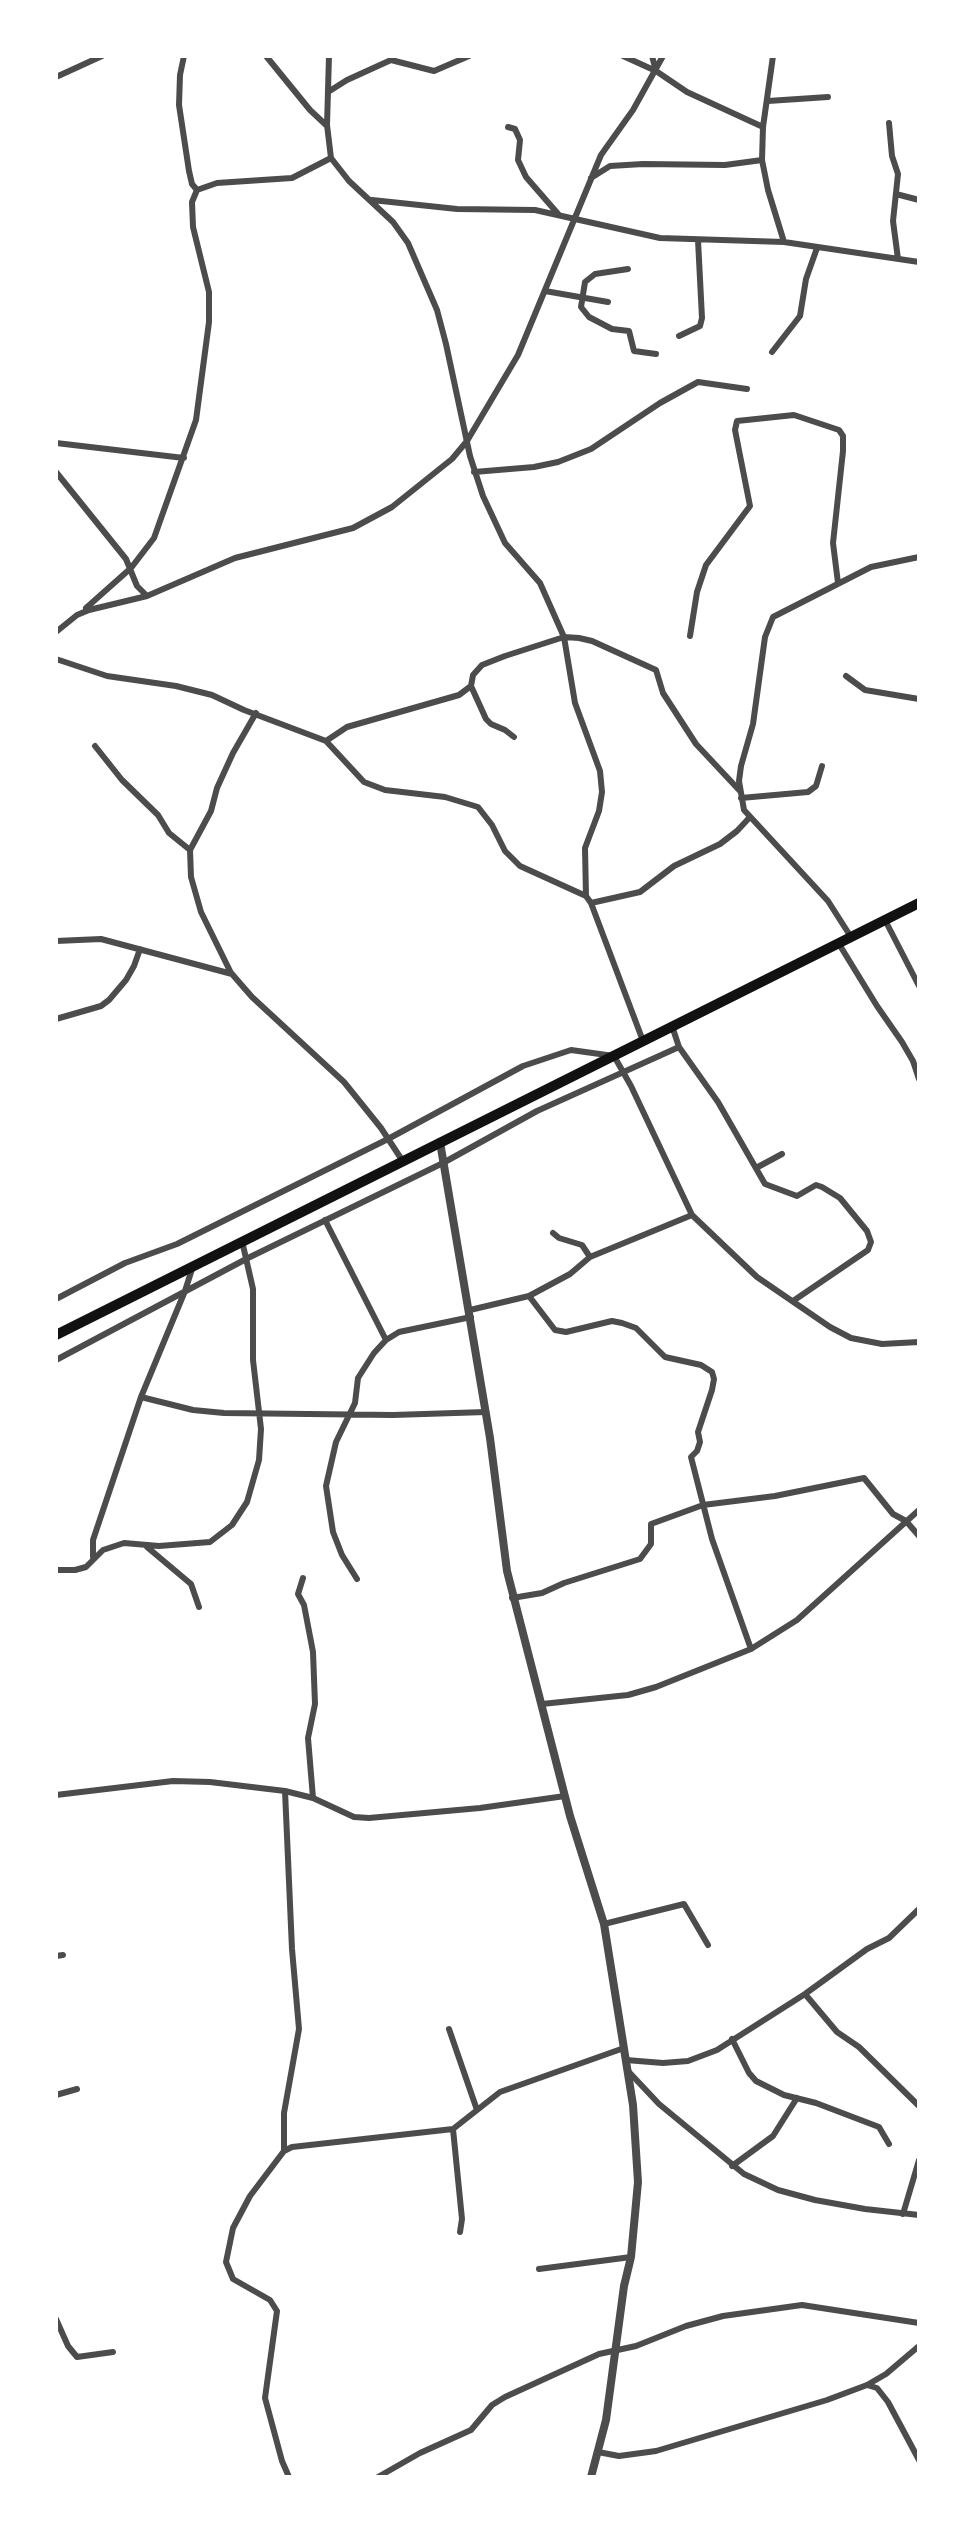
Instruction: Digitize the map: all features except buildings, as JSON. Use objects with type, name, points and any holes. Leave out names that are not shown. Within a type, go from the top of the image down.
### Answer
[{"type":"highway","points":[[56,1335],[919,903]]},
{"type":"street","points":[[184,56],[179,105],[189,171],[197,190]]},
{"type":"street","points":[[266,56],[298,97],[327,125]]},
{"type":"street","points":[[329,56],[327,125],[331,158],[349,181],[393,222],[408,243],[432,298],[446,344],[474,472],[495,528],[540,583],[564,637],[575,703],[600,771],[601,782],[599,811],[585,848],[586,896]]},
{"type":"street","points":[[328,92],[391,60],[434,71],[469,56]]},
{"type":"street","points":[[623,56],[656,71],[687,92],[763,127]]},
{"type":"street","points":[[652,56],[656,71]]},
{"type":"street","points":[[77,615],[147,596],[235,558],[328,536],[363,524],[412,493],[452,459],[467,441],[513,364],[601,155],[633,110],[663,56]]},
{"type":"street","points":[[773,56],[763,127],[762,160],[763,173],[784,242]]},
{"type":"street","points":[[56,77],[99,57]]},
{"type":"street","points":[[768,101],[828,97]]},
{"type":"street","points":[[889,123],[892,156],[898,174],[893,221],[898,259]]},
{"type":"street","points":[[508,127],[515,129],[520,140],[518,160],[526,177],[559,215]]},
{"type":"street","points":[[56,632],[100,598],[131,568],[154,538],[184,458],[198,410],[209,322],[207,283],[193,227],[192,202],[197,190],[217,183],[292,178],[331,158]]},
{"type":"street","points":[[591,178],[610,166],[725,165],[762,160]]},
{"type":"street","points":[[896,194],[919,200]]},
{"type":"street","points":[[371,200],[457,209],[535,210],[660,238],[784,242],[919,262]]},
{"type":"street","points":[[679,336],[700,326],[702,318],[698,240]]},
{"type":"street","points":[[772,352],[800,316],[806,279],[817,248]]},
{"type":"street","points":[[628,269],[595,274],[585,282],[581,307],[589,317],[612,329],[629,331],[634,351],[656,354]]},
{"type":"street","points":[[545,291],[608,302]]},
{"type":"street","points":[[474,472],[534,467],[569,458],[591,449],[698,382],[747,389]]},
{"type":"street","points":[[690,636],[697,592],[706,565],[750,506],[735,430],[737,421],[794,415],[839,430],[843,436],[833,543],[838,583]]},
{"type":"street","points":[[56,443],[184,458]]},
{"type":"street","points":[[56,472],[131,568],[137,586],[147,596]]},
{"type":"street","points":[[851,938],[828,901],[744,810],[740,794],[741,766],[753,724],[765,637],[773,617],[871,567],[919,557]]},
{"type":"street","points":[[514,737],[486,719],[471,686],[473,675],[482,665],[564,637],[592,641],[656,670],[663,693],[696,744],[740,794]]},
{"type":"street","points":[[56,659],[107,676],[176,686],[212,695],[326,741],[364,782],[385,790],[445,797],[478,807],[492,825],[505,851],[520,866],[586,896],[591,903],[643,1041]]},
{"type":"street","points":[[846,676],[865,690],[919,699]]},
{"type":"street","points":[[326,741],[347,727],[459,695],[471,686]]},
{"type":"street","points":[[256,713],[233,753],[217,788],[211,811],[190,850],[191,877],[201,912],[232,974],[252,997],[344,1082],[402,1160]]},
{"type":"street","points":[[95,746],[122,780],[158,815],[169,833],[190,850]]},
{"type":"street","points":[[740,794],[808,792],[816,786],[822,766]]},
{"type":"street","points":[[591,903],[640,892],[674,866],[720,844],[750,817]]},
{"type":"street","points":[[885,920],[919,986]]},
{"type":"street","points":[[56,941],[101,939],[232,974]]},
{"type":"street","points":[[839,944],[902,1042],[919,1079]]},
{"type":"street","points":[[56,1019],[101,1006],[109,1000],[134,966],[140,949]]},
{"type":"street","points":[[672,1026],[679,1047],[718,1102],[765,1184],[797,1196],[816,1185],[840,1198],[867,1231],[871,1242],[868,1250],[793,1301]]},
{"type":"street","points":[[56,1360],[248,1258],[443,1163],[537,1111],[679,1047]]},
{"type":"street","points":[[56,1299],[125,1263],[177,1244],[388,1139],[523,1066],[571,1050],[614,1056],[692,1215],[757,1277],[851,1338],[882,1344],[919,1342]]},
{"type":"street","points":[[440,1142],[486,1412],[512,1598],[565,1796],[604,1924],[628,2071],[638,2182],[631,2257],[624,2286],[606,2420],[591,2477]]},
{"type":"street","points":[[756,1168],[782,1154]]},
{"type":"street","points":[[357,1579],[342,1555],[333,1532],[326,1486],[336,1442],[351,1415],[358,1378],[365,1364],[386,1340],[399,1332],[529,1296],[570,1274],[590,1257],[692,1215]]},
{"type":"street","points":[[325,1220],[386,1340]]},
{"type":"street","points":[[553,1233],[582,1245],[590,1257]]},
{"type":"street","points":[[56,1570],[86,1567],[93,1557],[113,1546],[134,1543],[197,1545],[210,1542],[232,1525],[247,1502],[255,1482],[261,1444],[253,1360],[253,1289],[242,1241]]},
{"type":"street","points":[[93,1557],[93,1540],[141,1397],[193,1266]]},
{"type":"street","points":[[529,1296],[555,1330],[566,1332],[612,1321],[622,1323],[636,1328],[665,1357],[701,1365],[712,1372],[712,1390],[698,1432],[700,1442],[691,1457],[730,1595],[751,1649]]},
{"type":"street","points":[[141,1397],[193,1410],[260,1414],[486,1412]]},
{"type":"street","points":[[512,1598],[542,1593],[640,1559],[651,1544],[651,1524],[703,1505],[775,1496],[864,1478],[893,1514],[906,1521],[919,1536]]},
{"type":"street","points":[[542,1704],[628,1695],[751,1649],[797,1620],[919,1510]]},
{"type":"street","points":[[144,1545],[191,1584],[199,1607]]},
{"type":"street","points":[[303,1578],[298,1594],[304,1605],[313,1652],[315,1704],[308,1738],[313,1798]]},
{"type":"street","points":[[56,1795],[173,1781],[285,1791],[313,1798],[354,1817],[369,1818],[480,1808],[565,1796]]},
{"type":"street","points":[[284,2151],[284,2113],[299,2029],[285,1791]]},
{"type":"street","points":[[604,1924],[684,1904],[708,1945]]},
{"type":"street","points":[[626,2060],[663,2063],[688,2061],[717,2050],[805,1994],[867,1949],[889,1938],[919,1909]]},
{"type":"street","points":[[805,1994],[837,2032],[859,2047],[919,2106]]},
{"type":"street","points":[[449,2029],[477,2110]]},
{"type":"street","points":[[732,2039],[752,2077],[784,2095],[879,2127],[889,2144]]},
{"type":"street","points":[[277,2477],[287,2475],[265,2398],[277,2311],[270,2300],[233,2279],[226,2262],[233,2228],[250,2196],[284,2151],[292,2147],[453,2129],[500,2092],[624,2048]]},
{"type":"street","points":[[628,2071],[659,2104],[732,2166],[778,2190],[865,2209],[919,2215]]},
{"type":"street","points":[[56,2095],[77,2089]]},
{"type":"street","points":[[732,2166],[773,2136],[797,2098]]},
{"type":"street","points":[[453,2129],[462,2219],[460,2232]]},
{"type":"street","points":[[903,2214],[919,2160]]},
{"type":"street","points":[[539,2269],[631,2257]]},
{"type":"street","points":[[378,2477],[420,2453],[471,2430],[492,2405],[505,2397],[615,2349],[636,2346],[686,2326],[723,2316],[802,2305],[919,2323]]},
{"type":"street","points":[[56,2319],[68,2346],[77,2357],[113,2352]]},
{"type":"street","points":[[598,2452],[619,2456],[656,2451],[827,2400],[867,2385],[886,2374],[919,2346]]},
{"type":"street","points":[[867,2385],[877,2388],[888,2402],[919,2460]]},
{"type":"street","points":[[908,2439],[919,2439]]}]
